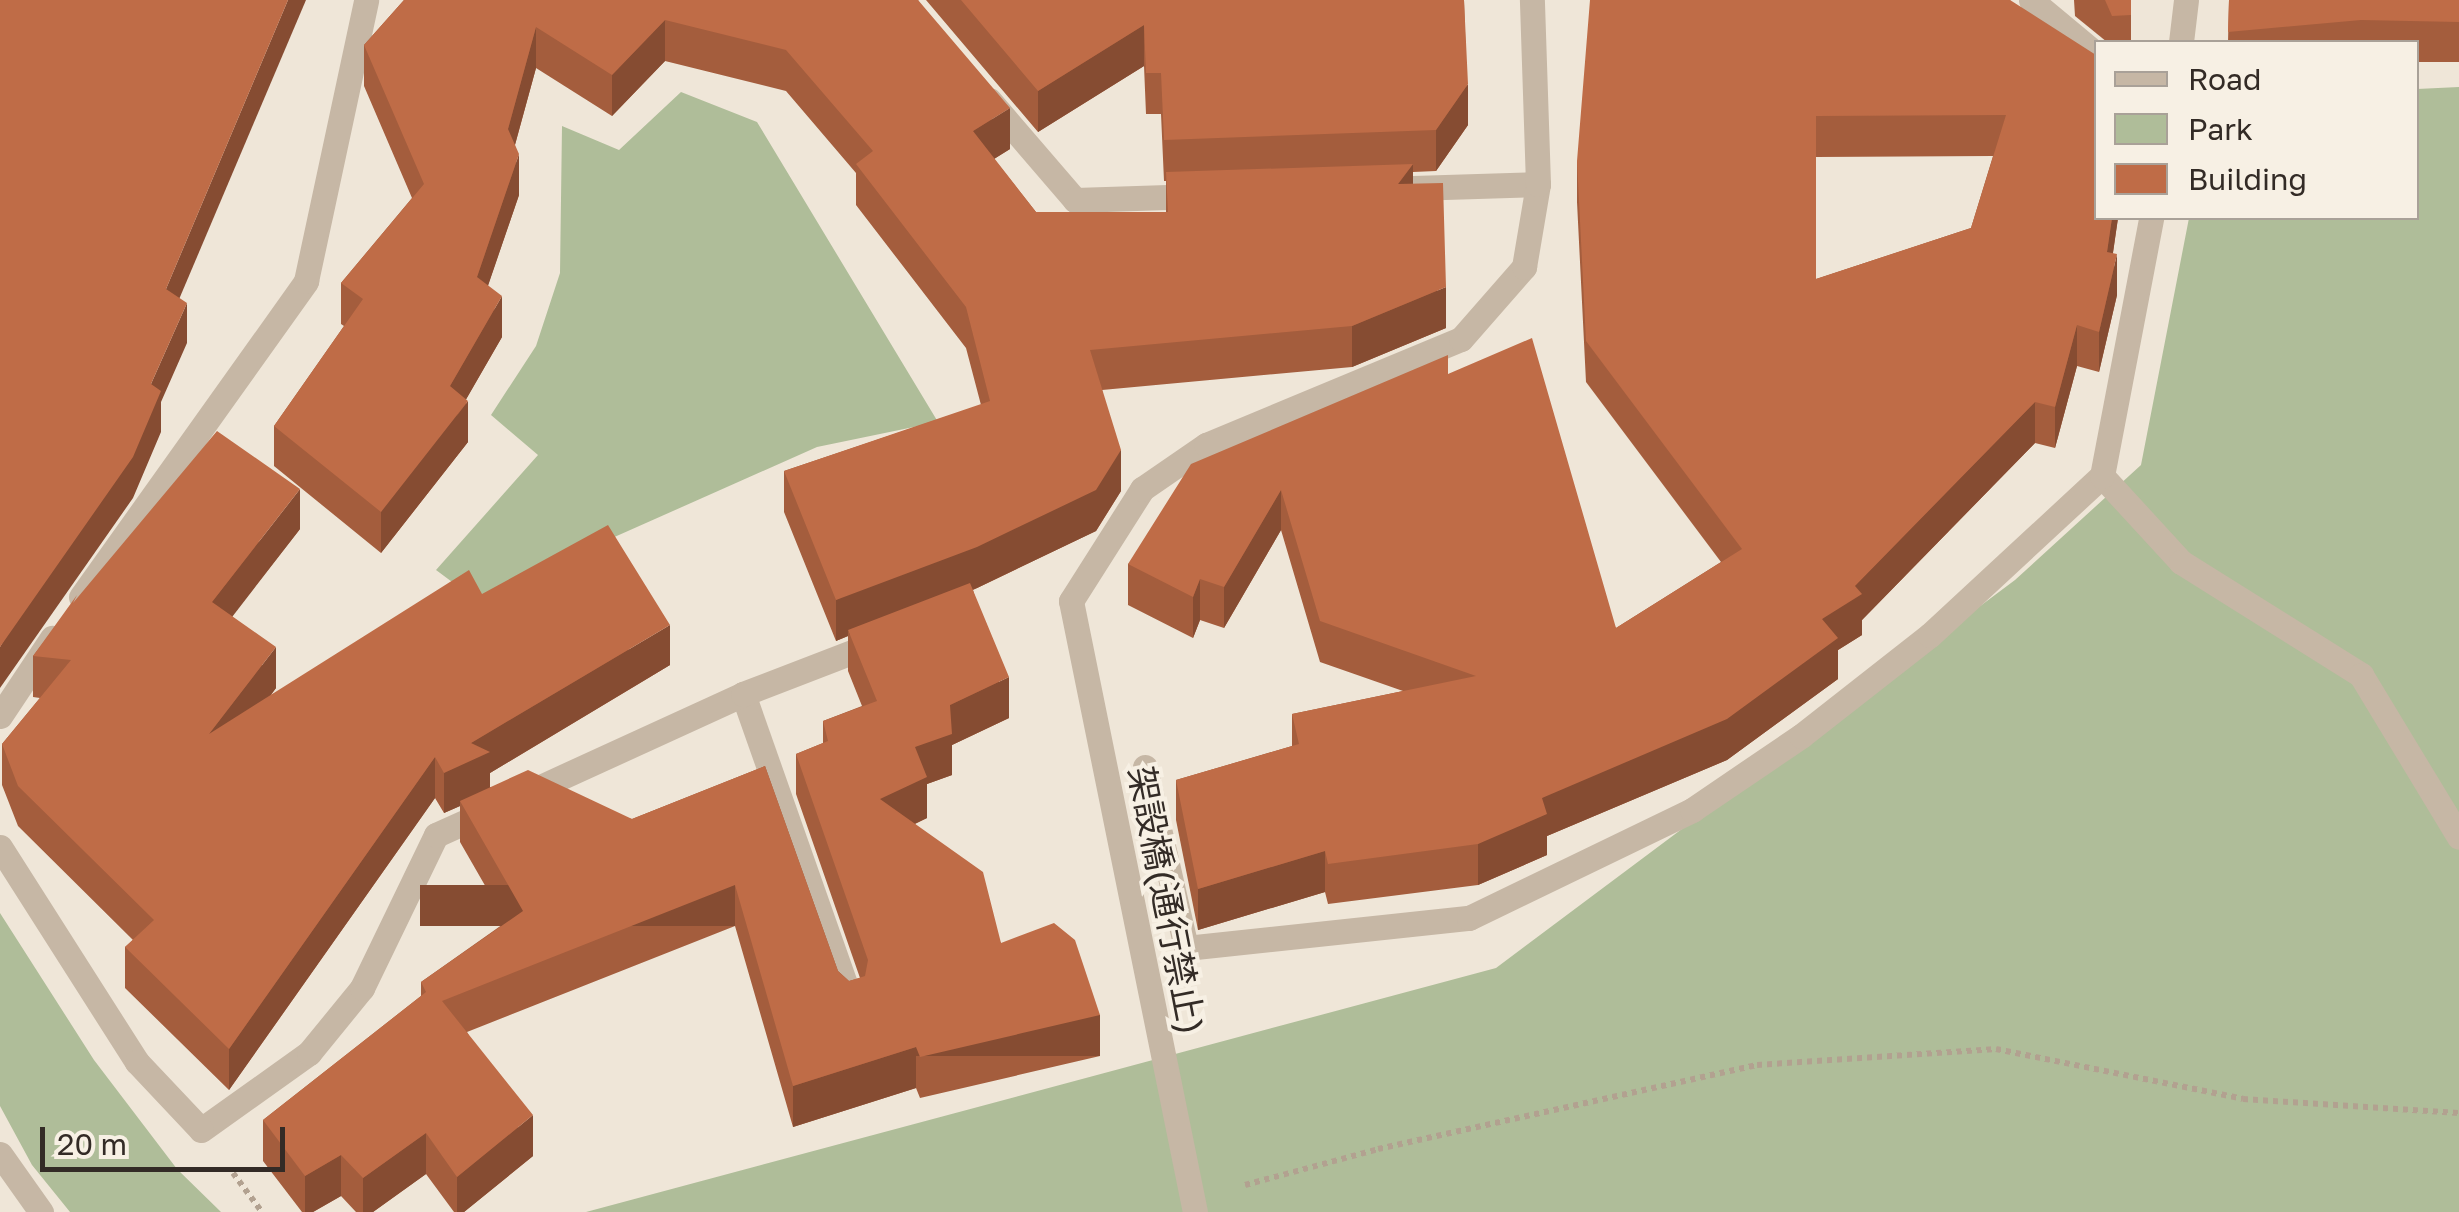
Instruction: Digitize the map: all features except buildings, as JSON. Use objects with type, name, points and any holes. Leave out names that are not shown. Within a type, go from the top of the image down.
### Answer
[{"type":"street","points":[[0,716],[306,281],[366,0]]},
{"type":"street","points":[[1383,189],[1538,184],[1532,0]]},
{"type":"street","points":[[2031,0],[2094,52]]},
{"type":"street","points":[[2181,40],[2186,0]]},
{"type":"street","points":[[978,86],[1075,200],[1229,194]]},
{"type":"street","name":"架設橋(通行禁止)","points":[[1195,1212],[1071,601],[1142,489],[1206,444],[1461,339],[1524,267],[1538,184]]},
{"type":"street","points":[[1145,766],[1186,948],[1470,918],[1692,810],[1802,736],[1930,635],[2102,476],[2152,220]]},
{"type":"street","points":[[2102,476],[2181,562],[2361,675],[2459,836]]},
{"type":"street","points":[[0,847],[137,1062],[201,1130],[309,1054],[362,988],[436,835],[743,694],[905,632]]},
{"type":"street","points":[[743,694],[853,1006]]},
{"type":"street","points":[[0,1154],[41,1212]]},
{"type":"path","points":[[1224,1191],[1378,1149],[1757,1065],[1996,1049],[2243,1099],[2459,1112]]},
{"type":"green space","points":[[2459,87],[2459,1212],[586,1212],[1496,968],[2015,580],[2141,465],[2189,220],[2419,220],[2419,89]]},
{"type":"green space","points":[[681,92],[757,122],[938,422],[817,447],[475,599],[436,570],[538,455],[491,415],[536,346],[560,273],[562,126],[619,150]]},
{"type":"green space","points":[[0,913],[94,1060],[177,1169],[221,1212],[70,1212],[32,1165],[0,1106]]}]
